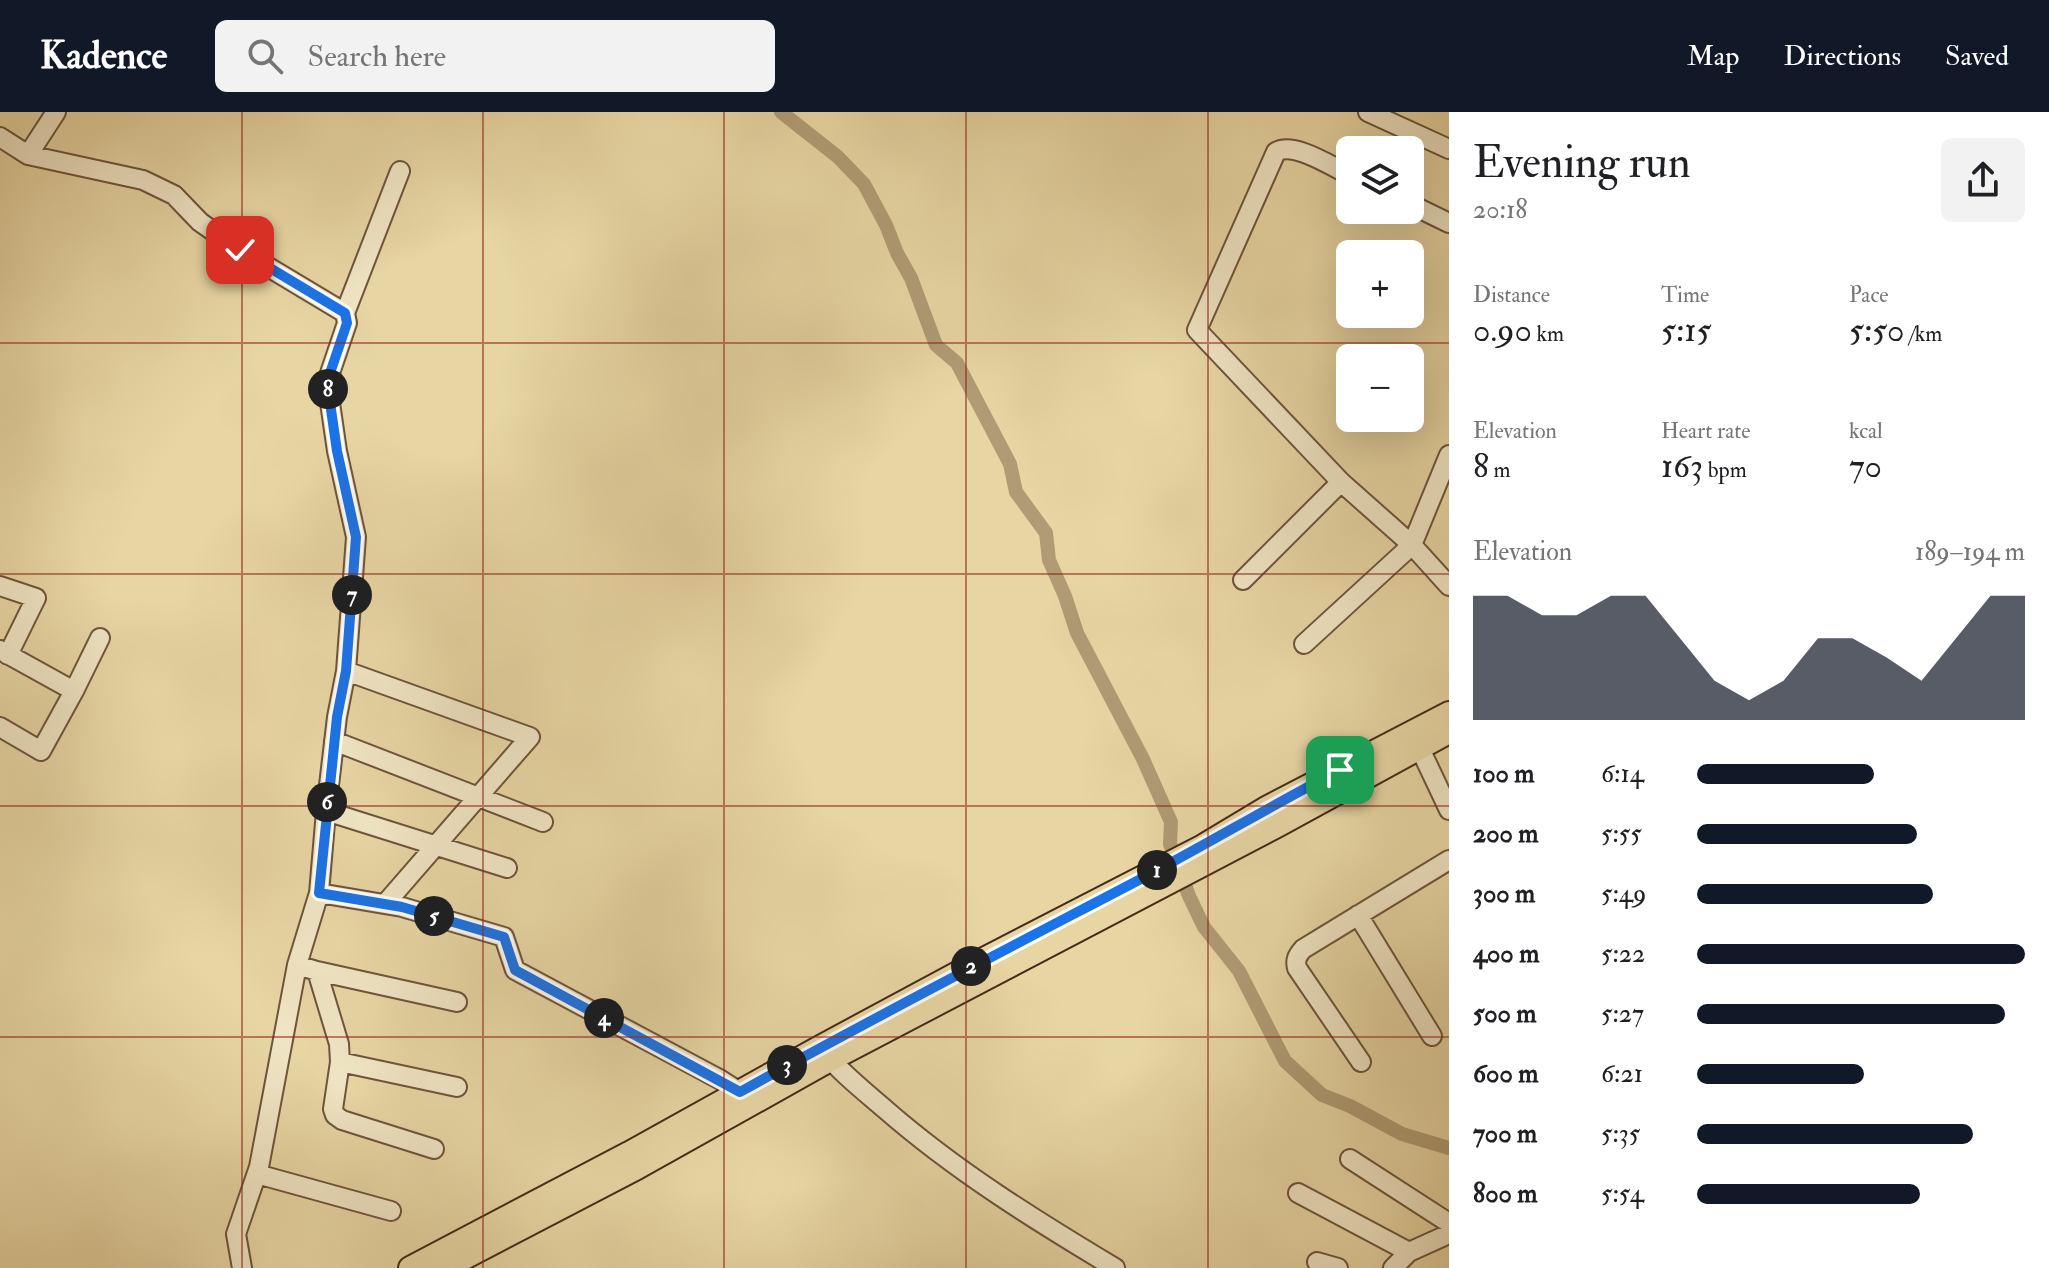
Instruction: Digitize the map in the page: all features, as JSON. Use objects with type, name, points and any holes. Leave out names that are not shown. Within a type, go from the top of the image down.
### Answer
[{"type":"main road","points":[[445,1268],[637,1168],[745,1099],[825,1054],[1417,740],[1449,713]]},
{"type":"main road","points":[[1417,740],[1449,732]]},
{"type":"main road","points":[[410,1268],[629,1153],[745,1099]]},
{"type":"street","points":[[28,155],[56,112]]},
{"type":"street","points":[[1368,112],[1449,149]]},
{"type":"street","points":[[0,137],[28,155],[143,180],[174,195],[200,222],[230,243],[345,313]]},
{"type":"street","points":[[1336,168],[1296,149],[1284,147],[1276,152],[1197,330],[1341,482],[1412,545],[1449,586]]},
{"type":"street","points":[[242,1268],[236,1234],[257,1174],[297,965],[319,893],[334,741],[346,671],[356,537],[337,451],[327,382],[347,323],[345,313],[400,171]]},
{"type":"street","points":[[1424,211],[1449,223]]},
{"type":"street","points":[[1304,644],[1412,545],[1449,455]]},
{"type":"street","points":[[1243,580],[1341,482]]},
{"type":"street","points":[[0,586],[36,598],[4,652],[74,691]]},
{"type":"street","points":[[0,727],[41,751],[100,638]]},
{"type":"street","points":[[346,671],[530,737],[385,904]]},
{"type":"street","points":[[1417,740],[1449,810]]},
{"type":"street","points":[[334,741],[543,822]]},
{"type":"street","points":[[326,811],[507,868]]},
{"type":"street","points":[[1361,1062],[1297,968],[1295,962],[1298,955],[1303,949],[1449,860]]},
{"type":"street","points":[[319,893],[402,907],[504,937],[515,970],[745,1099]]},
{"type":"street","points":[[1358,915],[1432,1036]]},
{"type":"street","points":[[297,965],[457,1002]]},
{"type":"street","points":[[317,971],[339,1044],[335,1115],[342,1120],[434,1149]]},
{"type":"street","points":[[825,1054],[907,1128],[975,1180],[1115,1268]]},
{"type":"street","points":[[340,1062],[457,1087]]},
{"type":"street","points":[[1350,1159],[1449,1223]]},
{"type":"street","points":[[257,1174],[391,1211]]},
{"type":"street","points":[[1298,1193],[1404,1262],[1449,1234]]},
{"type":"street","points":[[1317,1262],[1338,1268]]},
{"type":"waterway","points":[[781,112],[838,157],[864,184],[886,225],[911,278],[936,345],[957,363],[1010,464],[1016,492],[1046,533],[1049,560],[1077,633],[1143,759],[1171,822],[1170,844],[1189,896],[1204,927],[1239,971],[1285,1061],[1322,1095],[1402,1134],[1449,1148]]},
{"type":"route","points":[[240,250],[345,313],[347,323],[327,382],[337,451],[356,537],[346,671],[337,717],[319,893],[402,907],[504,937],[515,970],[740,1092],[1340,770]]}]
